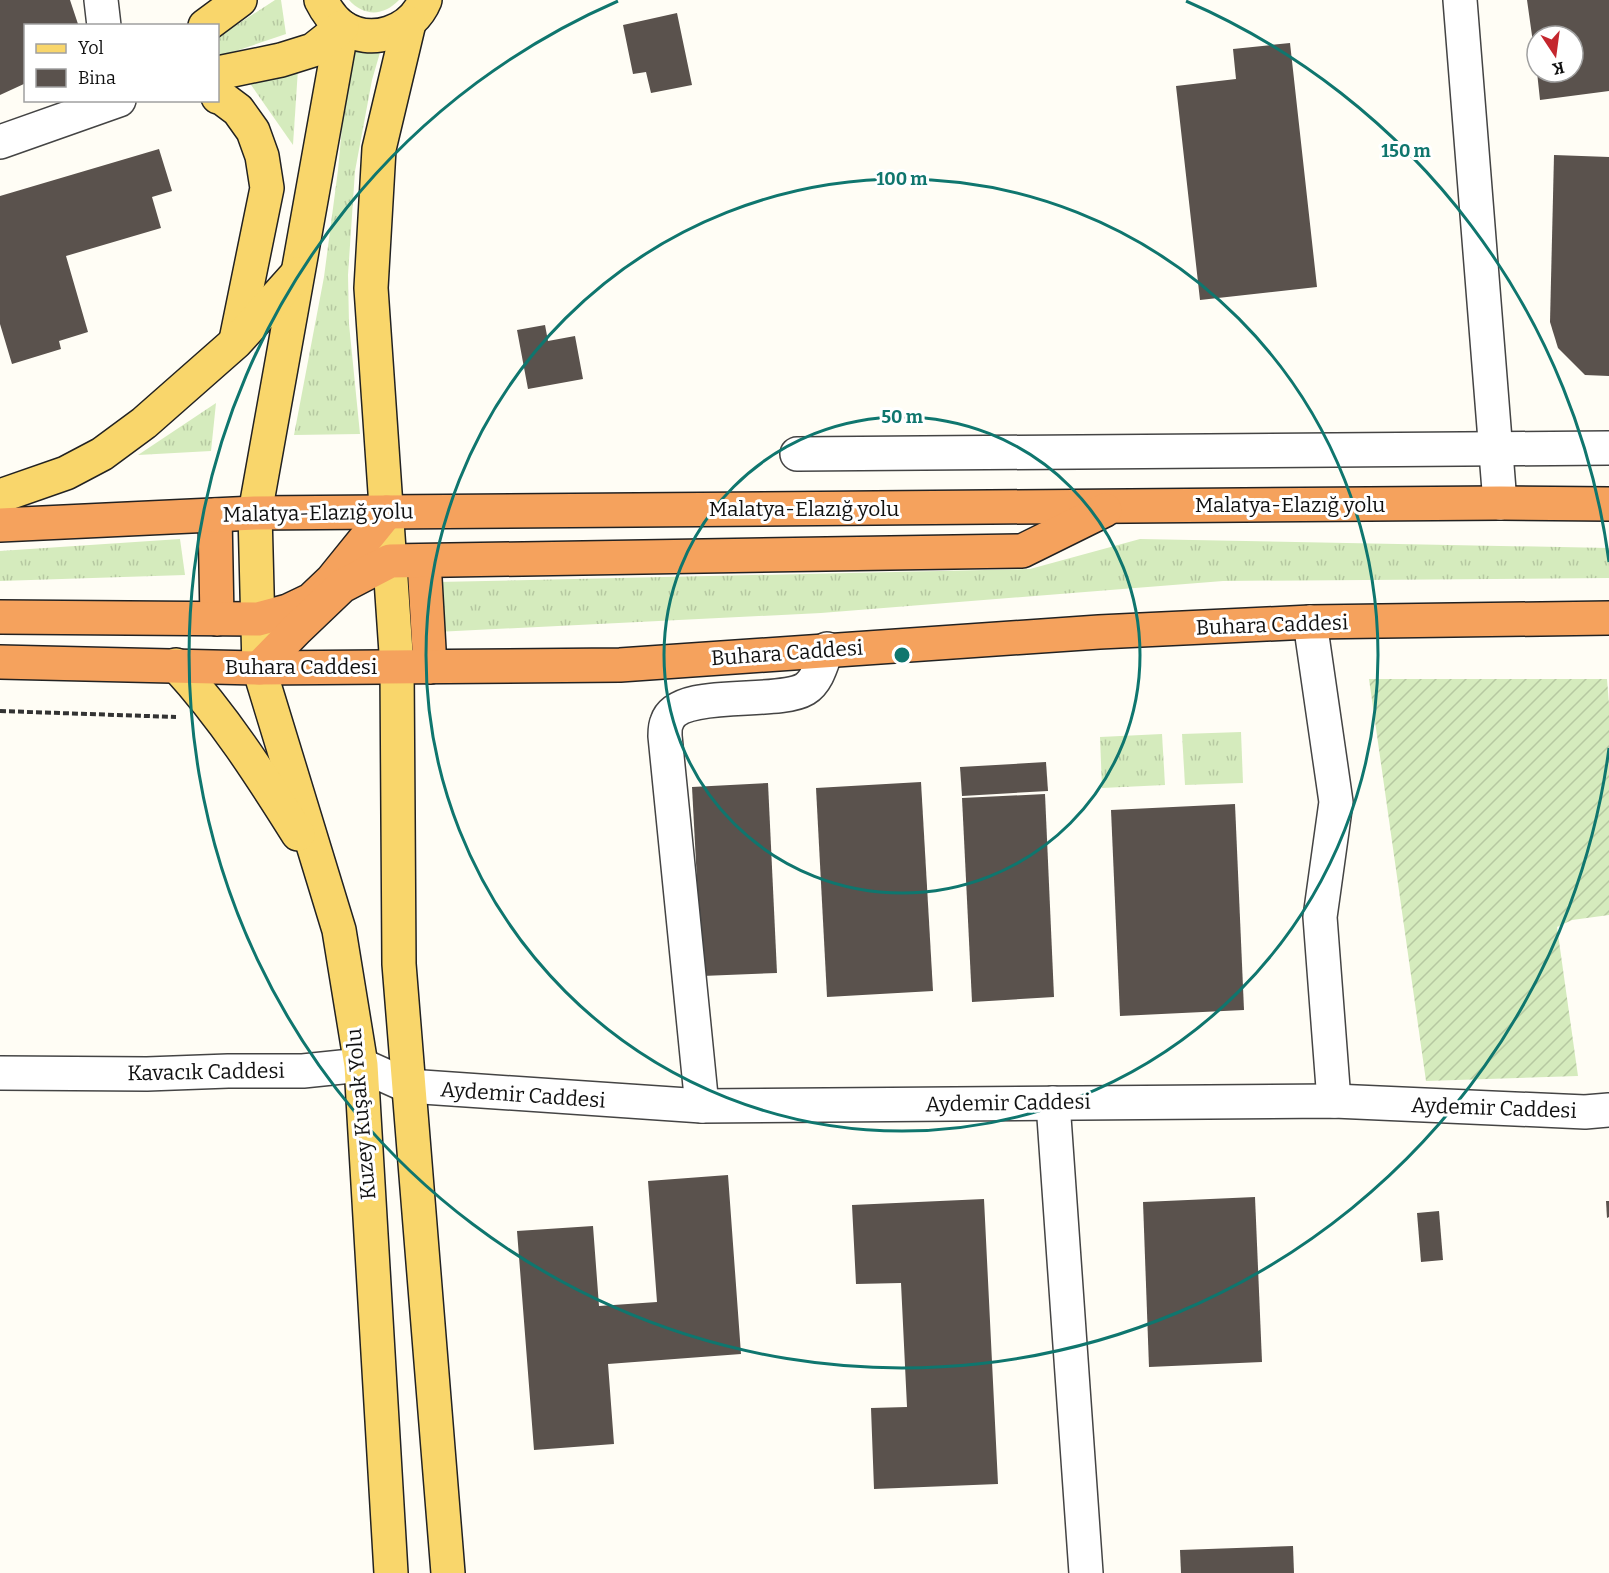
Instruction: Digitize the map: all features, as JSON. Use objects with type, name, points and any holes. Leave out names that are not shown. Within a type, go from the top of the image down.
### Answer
[{"type":"highway","name":"Malatya-Elazığ yolu","points":[[0,525],[255,513],[1609,504]]},
{"type":"highway","points":[[259,668],[342,586],[390,561],[1022,551],[1113,506]]},
{"type":"highway","points":[[0,617],[258,619],[288,611],[311,600],[332,580],[387,512]]},
{"type":"highway","points":[[215,515],[217,619]]},
{"type":"highway","points":[[423,561],[430,667]]},
{"type":"highway","name":"Buhara Caddesi","points":[[0,663],[259,668],[620,665],[1090,632],[1310,622],[1609,618]]},
{"type":"main road","points":[[207,24],[240,0]]},
{"type":"main road","points":[[321,0],[329,15],[342,27],[358,34],[376,36],[394,32],[417,12]]},
{"type":"main road","points":[[417,12],[379,149],[371,288],[397,667],[399,964],[448,1573]]},
{"type":"main road","points":[[219,73],[281,60],[313,50],[342,27]]},
{"type":"main road","name":"Kuzey Kuşak Yolu","points":[[342,27],[255,513],[259,668],[339,930],[361,1065],[391,1573]]},
{"type":"main road","points":[[219,97],[238,110],[253,131],[262,156],[267,188],[236,342]]},
{"type":"main road","points":[[0,496],[66,472],[102,454],[144,423],[236,342],[297,274]]},
{"type":"main road","points":[[176,665],[201,692],[272,793],[322,872]]},
{"type":"street","points":[[100,0],[104,24]]},
{"type":"street","points":[[1460,0],[1500,503]]},
{"type":"street","points":[[0,142],[113,102]]},
{"type":"street","points":[[797,454],[1609,448]]},
{"type":"street","points":[[1310,622],[1336,802],[1320,917],[1334,1101]]},
{"type":"street","points":[[702,1106],[665,736],[667,721],[674,712],[686,705],[711,700],[785,695],[804,689],[814,680],[827,650]]},
{"type":"street","name":"Kavacık Caddesi","points":[[0,1073],[147,1074],[303,1071],[361,1065],[408,1086]]},
{"type":"street","name":"Aydemir Caddesi","points":[[408,1086],[702,1106],[1334,1101],[1585,1112],[1609,1110]]},
{"type":"street","points":[[1053,1103],[1086,1573]]},
{"type":"path","points":[[0,711],[220,719]]},
{"type":"green space","points":[[275,0],[281,0],[286,34],[219,57],[219,36]]},
{"type":"green space","points":[[349,0],[399,0],[381,12],[367,12]]},
{"type":"green space","points":[[386,32],[372,80],[355,171],[348,275],[349,324],[360,434],[294,435],[324,277],[338,170],[350,42]]},
{"type":"green space","points":[[298,69],[293,145],[249,82]]},
{"type":"green space","points":[[216,403],[211,451],[138,455]]},
{"type":"green space","points":[[180,539],[185,575],[0,581],[0,551]]},
{"type":"green space","points":[[1140,539],[1609,548],[1609,578],[1223,581],[821,613],[436,632],[437,582],[1030,569]]},
{"type":"green space","points":[[1369,679],[1607,679],[1609,915],[1572,920],[1557,927],[1578,1076],[1426,1081]]},
{"type":"green space","points":[[1241,732],[1243,783],[1185,785],[1182,734]]},
{"type":"green space","points":[[1162,734],[1165,785],[1102,788],[1100,737]]},
{"type":"building","points":[[0,0],[70,0],[78,24],[24,24],[24,84],[0,95]]},
{"type":"building","points":[[1527,0],[1609,0],[1609,91],[1540,100],[1538,84],[1585,84],[1585,24],[1530,24]]},
{"type":"building","points":[[677,13],[692,85],[651,93],[646,72],[633,74],[623,25]]},
{"type":"building","points":[[1290,43],[1317,287],[1200,300],[1176,86],[1236,79],[1233,49]]},
{"type":"building","points":[[159,149],[172,191],[152,197],[161,228],[66,256],[88,332],[59,341],[61,349],[12,364],[0,324],[0,196]]},
{"type":"building","points":[[1554,155],[1609,157],[1609,376],[1585,375],[1558,348],[1550,322]]},
{"type":"building","points":[[545,325],[548,341],[575,336],[583,379],[528,389],[517,330]]},
{"type":"building","points":[[1046,762],[1048,791],[962,796],[960,767]]},
{"type":"building","points":[[921,782],[933,991],[827,997],[816,788]]},
{"type":"building","points":[[768,783],[777,973],[702,976],[692,787]]},
{"type":"building","points":[[1045,794],[1054,997],[972,1002],[962,798]]},
{"type":"building","points":[[1235,804],[1244,1010],[1120,1016],[1111,810]]},
{"type":"building","points":[[728,1175],[741,1354],[608,1364],[614,1444],[534,1450],[517,1231],[593,1226],[599,1306],[657,1302],[648,1181]]},
{"type":"building","points":[[1255,1197],[1262,1362],[1149,1367],[1143,1202]]},
{"type":"building","points":[[984,1199],[998,1484],[874,1489],[871,1408],[907,1407],[901,1283],[856,1284],[852,1205]]},
{"type":"building","points":[[1606,1201],[1609,1201],[1609,1217],[1607,1218]]},
{"type":"building","points":[[1439,1211],[1443,1260],[1421,1262],[1417,1213]]},
{"type":"building","points":[[1293,1546],[1294,1573],[1181,1573],[1180,1550]]}]
